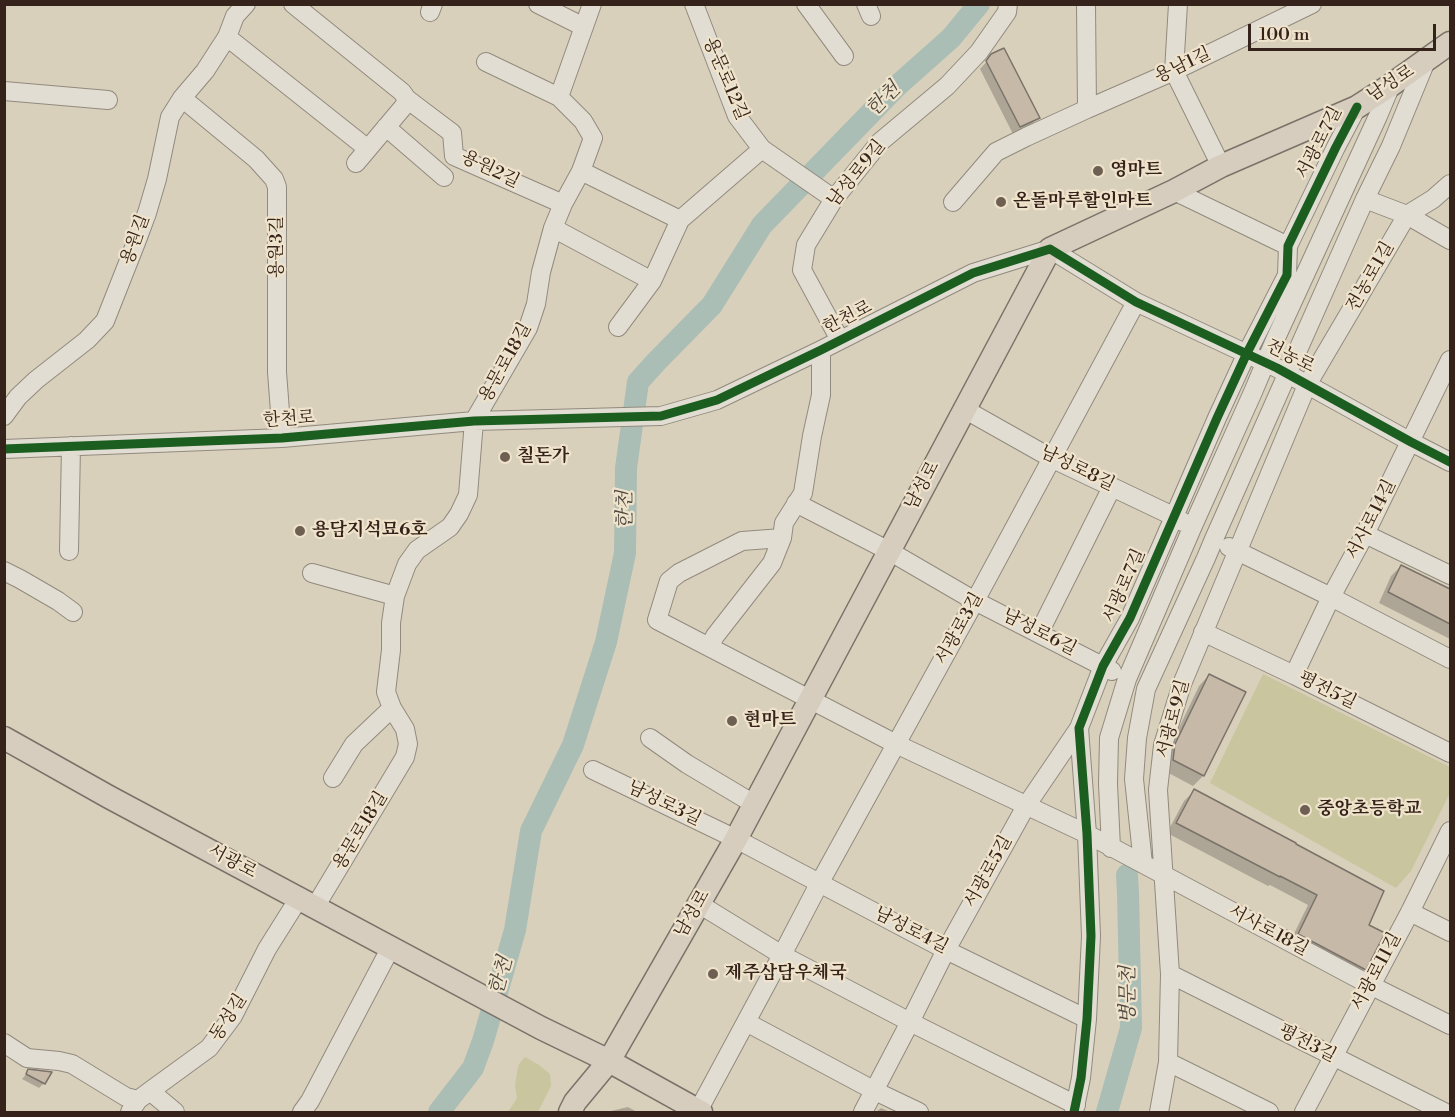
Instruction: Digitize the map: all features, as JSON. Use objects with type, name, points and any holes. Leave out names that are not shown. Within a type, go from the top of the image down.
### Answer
[{"type":"main road","name":"남성로","points":[[570,1113],[575,1102],[609,1061],[736,839],[1050,249],[1174,191],[1221,166],[1357,107],[1450,43]]},
{"type":"main road","name":"서광로","points":[[4,738],[109,797],[541,1028],[609,1061]]},
{"type":"main road","points":[[609,1061],[700,1112]]},
{"type":"street","name":"용원길","points":[[4,416],[18,397],[36,380],[87,340],[105,321],[147,213],[157,179],[170,117],[182,98],[205,71],[227,37],[235,16],[246,4]]},
{"type":"street","name":"용원2길","points":[[293,4],[402,92],[407,99],[452,133],[454,156],[563,204]]},
{"type":"street","points":[[538,4],[584,27]]},
{"type":"street","points":[[486,62],[560,97],[592,4]]},
{"type":"street","name":"용문로12길","points":[[694,4],[737,116],[762,149],[828,195]]},
{"type":"street","points":[[806,4],[844,56]]},
{"type":"street","name":"남성로9길","points":[[840,340],[802,270],[806,245],[828,195],[862,167],[880,142],[947,86],[979,52],[1007,12],[1008,4]]},
{"type":"street","points":[[1086,4],[1087,109]]},
{"type":"street","points":[[1178,4],[1174,71],[1221,166]]},
{"type":"street","name":"용남1길","points":[[953,202],[996,152],[1174,71],[1279,13],[1312,4]]},
{"type":"street","points":[[227,37],[362,156],[404,106],[407,99]]},
{"type":"street","points":[[1143,864],[1134,779],[1137,738],[1146,689],[1390,147],[1426,61]]},
{"type":"street","points":[[1111,848],[1108,784],[1109,738],[1127,679],[1275,340],[1391,85]]},
{"type":"street","points":[[4,91],[108,100]]},
{"type":"street","name":"용문로18길","points":[[307,902],[405,757],[408,744],[405,729],[392,708],[386,692],[395,596],[407,564],[417,550],[450,526],[468,495],[474,421],[528,328],[536,304],[541,272],[553,228],[581,171],[593,138],[583,121],[560,97]]},
{"type":"street","name":"용원3길","points":[[182,98],[256,159],[274,179],[277,187],[277,372],[282,438]]},
{"type":"street","name":"서광로7길","points":[[1075,1109],[1081,1078],[1087,1019],[1091,936],[1087,834],[1079,728],[1103,666],[1130,618],[1173,516],[1247,353],[1287,275],[1288,246],[1357,107]]},
{"type":"street","points":[[386,127],[444,177]]},
{"type":"street","points":[[618,327],[652,281],[680,220],[762,149]]},
{"type":"street","points":[[581,171],[680,220]]},
{"type":"street","name":"전농로1길","points":[[1308,385],[1407,215],[1433,199],[1450,184]]},
{"type":"street","points":[[1174,191],[1288,246]]},
{"type":"street","points":[[1365,199],[1407,215],[1450,240]]},
{"type":"street","points":[[553,228],[652,281]]},
{"type":"street","name":"전농로","points":[[1050,249],[1136,302],[1247,353],[1450,462]]},
{"type":"street","name":"한천로","points":[[4,448],[282,438],[474,421],[661,416],[717,400],[973,273],[1050,249]]},
{"type":"street","name":"서광로3길","points":[[700,1112],[819,884],[975,602],[1136,302]]},
{"type":"street","points":[[710,646],[715,636],[772,563],[782,538],[784,523],[803,493],[821,395],[821,350]]},
{"type":"street","name":"서사로14길","points":[[1294,675],[1450,360]]},
{"type":"street","name":"서광로9길","points":[[1159,1113],[1168,1062],[1170,974],[1158,790],[1163,745],[1182,684],[1308,385]]},
{"type":"street","name":"남성로8길","points":[[964,409],[1052,458],[1173,516],[1192,528]]},
{"type":"street","points":[[69,551],[71,446]]},
{"type":"street","points":[[1039,633],[1112,487]]},
{"type":"street","name":"남성로6길","points":[[796,503],[889,551],[975,602],[1127,679]]},
{"type":"street","points":[[1192,528],[1450,659]]},
{"type":"street","points":[[1365,534],[1450,575]]},
{"type":"street","points":[[782,538],[742,541],[679,573],[669,581],[657,620],[896,744],[1087,834]]},
{"type":"street","points":[[4,572],[20,579],[74,612]]},
{"type":"street","points":[[312,573],[395,596]]},
{"type":"street","name":"평전5길","points":[[1203,632],[1450,753]]},
{"type":"street","points":[[333,778],[354,744],[392,708]]},
{"type":"street","name":"서광로5길","points":[[863,1113],[946,950],[1026,807],[1079,728]]},
{"type":"street","points":[[650,738],[687,764],[754,804]]},
{"type":"street","name":"남성로3길","points":[[593,770],[736,839]]},
{"type":"street","name":"서사로18길","points":[[1087,834],[1370,985],[1450,1025]]},
{"type":"street","name":"서광로11길","points":[[1304,1113],[1449,837]]},
{"type":"street","name":"남성로4길","points":[[736,839],[946,950],[1087,1019]]},
{"type":"street","name":"동성길","points":[[139,1101],[209,1048],[233,1016],[267,949],[307,902]]},
{"type":"street","points":[[699,904],[782,955],[1075,1109]]},
{"type":"street","points":[[1410,912],[1450,932]]},
{"type":"street","points":[[302,1113],[391,947]]},
{"type":"street","name":"평전3길","points":[[1170,974],[1444,1113]]},
{"type":"street","points":[[746,1022],[919,1113]]},
{"type":"street","points":[[4,1043],[27,1058],[72,1064],[126,1097],[175,1113]]},
{"type":"street","points":[[1168,1062],[1269,1113]]},
{"type":"shaded area","points":[[1263,674],[1450,767],[1450,793],[1411,871],[1396,888],[1210,783]]},
{"type":"shaded area","points":[[525,1057],[550,1074],[551,1086],[538,1112],[508,1112],[517,1098],[515,1086],[517,1072],[519,1064]]},
{"type":"building","points":[[1004,48],[1040,118],[1020,127],[986,61],[991,54]]},
{"type":"building","points":[[1401,565],[1450,589],[1450,624],[1388,592]]},
{"type":"building","points":[[1209,674],[1246,692],[1204,776],[1173,760],[1175,744]]},
{"type":"building","points":[[1194,789],[1384,891],[1369,925],[1385,933],[1366,970],[1298,934],[1317,895],[1176,823]]},
{"type":"building","points":[[28,1069],[52,1072],[45,1084],[26,1074]]},
{"type":"waterway","name":"한천","points":[[439,1112],[473,1068],[483,1041],[515,930],[531,831],[573,745],[606,642],[625,553],[626,468],[638,382],[712,305],[762,225],[897,86],[951,38],[979,4]]},
{"type":"waterway","name":"병문천","points":[[1107,1112],[1131,1028],[1127,875]]},
{"type":"cycle path","points":[[1074,1112],[1081,1078],[1087,1019],[1091,936],[1087,834],[1079,728],[1103,666],[1130,618],[1217,418],[1287,275],[1288,246],[1357,107]]},
{"type":"cycle path","points":[[4,449],[282,438],[474,421],[661,416],[717,400],[973,273],[1050,249],[1136,302],[1277,368],[1450,462]]},
{"type":"place","name":"영마트","points":[[1098,171]]},
{"type":"place","name":"온돌마루할인마트","points":[[1001,202]]},
{"type":"place","name":"칠돈가","points":[[505,457]]},
{"type":"place","name":"용담지석묘6호","points":[[300,531]]},
{"type":"place","name":"현마트","points":[[732,721]]},
{"type":"place","name":"중앙초등학교","points":[[1305,810]]},
{"type":"place","name":"제주삼담우체국","points":[[713,974]]}]
